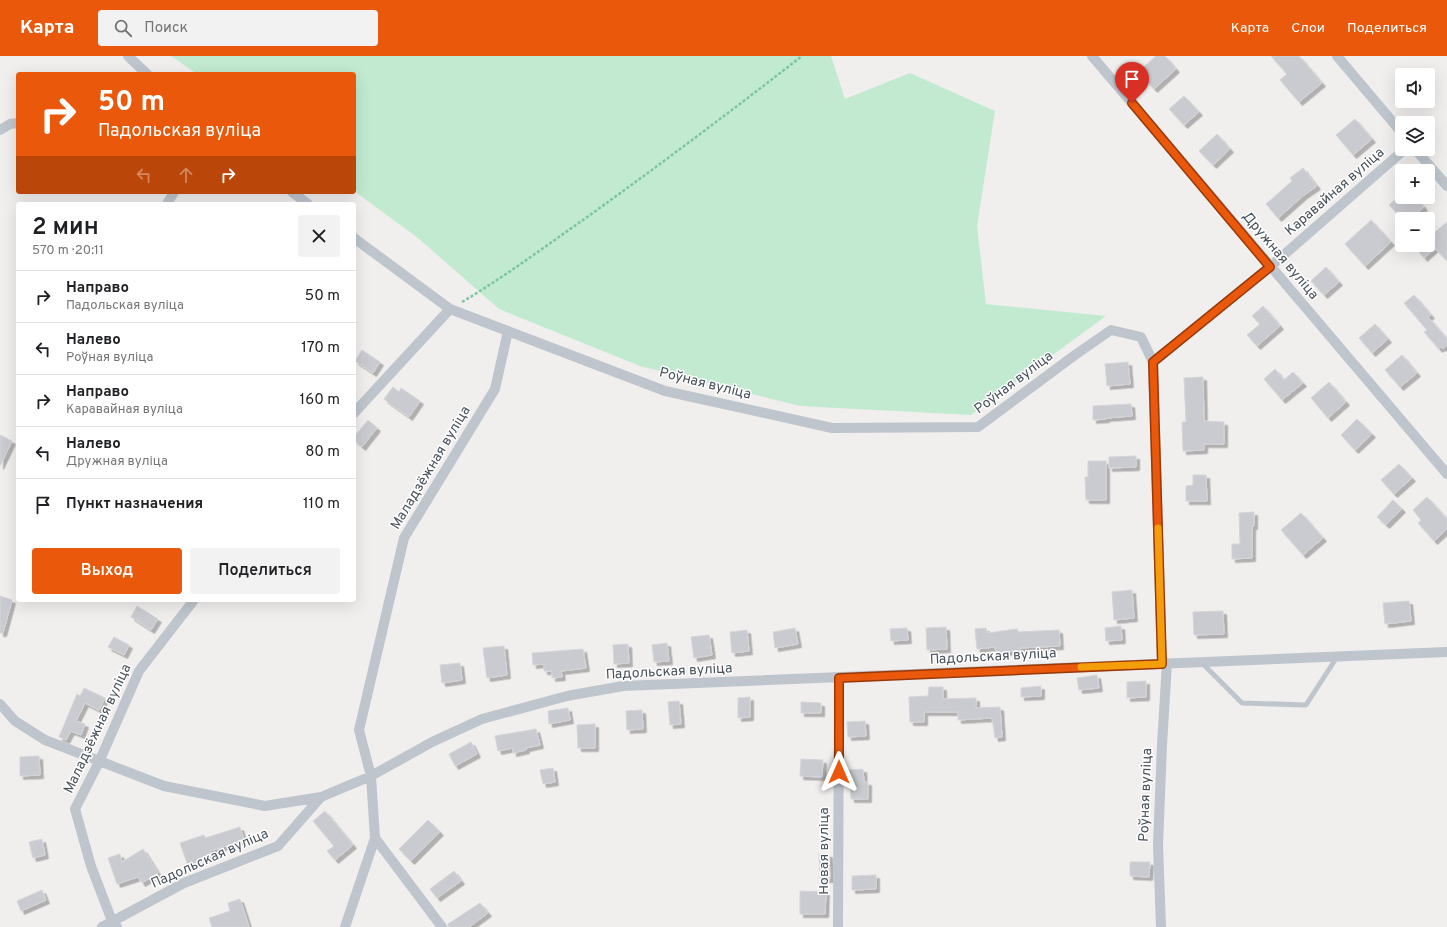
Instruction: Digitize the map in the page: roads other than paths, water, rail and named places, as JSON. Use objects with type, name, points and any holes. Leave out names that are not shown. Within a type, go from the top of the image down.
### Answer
[{"type":"street","points":[[128,56],[145,72]]},
{"type":"street","name":"Дружная вуліца","points":[[1092,56],[1447,474]]},
{"type":"street","points":[[1337,56],[1395,125]]},
{"type":"street","points":[[0,130],[10,124],[16,123]]},
{"type":"street","name":"Каравайная вуліца","points":[[1153,362],[1270,267],[1397,156]]},
{"type":"street","points":[[1422,156],[1447,186]]},
{"type":"street","points":[[295,194],[305,202]]},
{"type":"street","points":[[356,239],[450,309],[508,331]]},
{"type":"street","points":[[356,411],[450,309]]},
{"type":"street","name":"Роўная вуліца","points":[[508,331],[665,391],[832,428],[978,427],[1075,354],[1111,330],[1141,337],[1153,362],[1165,663],[1158,845],[1161,927]]},
{"type":"street","name":"Маладзёжная вуліца","points":[[375,838],[371,776],[359,730],[404,538],[495,389],[508,331]]},
{"type":"street","name":"Маладзёжная вуліца","points":[[115,924],[91,866],[75,809],[99,762],[139,671],[192,602]]},
{"type":"street","name":"Падольская вуліца","points":[[102,927],[115,924],[184,884],[278,846],[321,797],[371,776],[432,742],[482,719],[567,696],[623,686],[1447,652]]},
{"type":"street","name":"Новая вуліца","points":[[838,927],[839,678]]},
{"type":"street","points":[[0,704],[15,721],[45,740],[164,786],[265,806],[321,797]]},
{"type":"street","points":[[345,927],[375,838]]},
{"type":"street","points":[[375,838],[442,927]]},
{"type":"lane","points":[[1201,662],[1242,703],[1306,705],[1338,656]]}]
